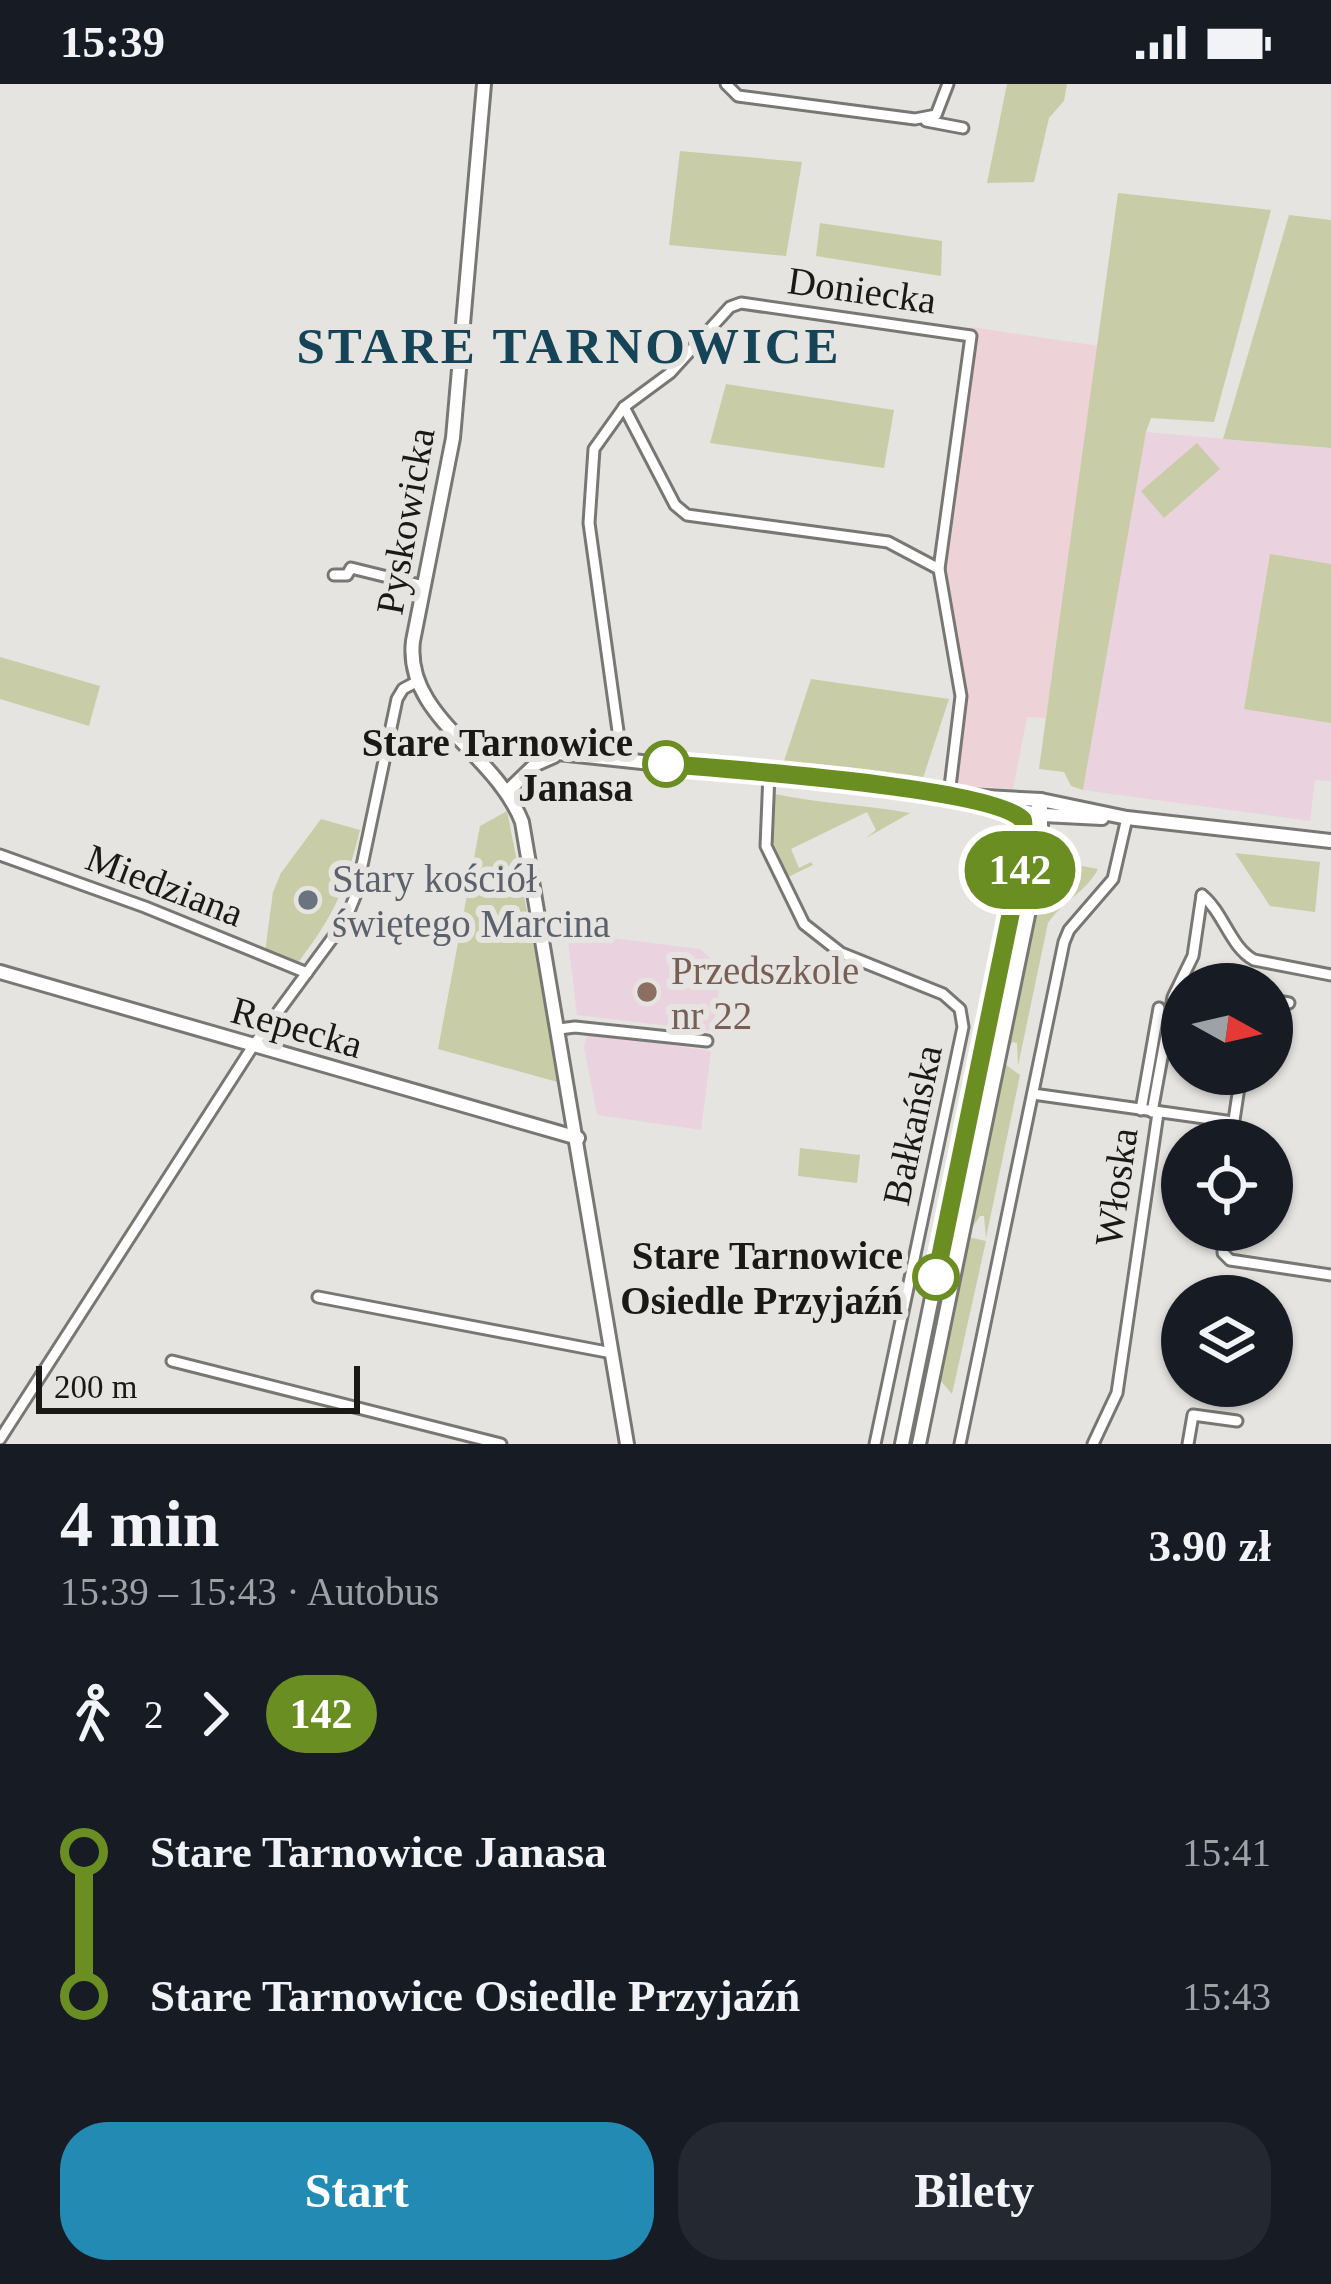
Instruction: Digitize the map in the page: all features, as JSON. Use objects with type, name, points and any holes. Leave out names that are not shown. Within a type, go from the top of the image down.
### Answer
[{"type":"street","name":"Pyskowicka","points":[[416,682],[412,651],[452,438],[484,84]]},
{"type":"street","points":[[726,84],[738,96],[963,128]]},
{"type":"street","points":[[915,119],[936,115],[948,84]]},
{"type":"street","name":"Doniecka","points":[[622,760],[589,523],[593,448],[624,407],[670,373],[730,307],[741,303],[971,336],[938,569],[961,696],[950,795]]},
{"type":"street","points":[[624,407],[675,505],[687,515],[888,542],[938,569]]},
{"type":"street","points":[[334,575],[347,575],[351,568],[424,586]]},
{"type":"street","points":[[0,1439],[253,1046],[345,921],[356,894],[397,699],[416,682],[429,704],[508,791],[527,841],[627,1444]]},
{"type":"street","points":[[470,748],[770,773],[1331,841]]},
{"type":"street","points":[[489,767],[504,751]]},
{"type":"street","points":[[508,791],[536,764],[558,754]]},
{"type":"street","name":"Bałkańska","points":[[770,773],[766,846],[804,924],[841,953],[943,994],[960,1009],[963,1027],[875,1444]]},
{"type":"street","points":[[950,795],[1078,818],[1127,818]]},
{"type":"street","points":[[1011,809],[1023,820],[1026,837]]},
{"type":"street","points":[[902,1444],[1026,837],[1039,809]]},
{"type":"street","points":[[919,1444],[1042,844],[1039,809]]},
{"type":"street","points":[[1042,844],[1059,826],[1078,818]]},
{"type":"street","points":[[960,1444],[1066,935],[1113,879],[1127,818]]},
{"type":"street","name":"Miedziana","points":[[0,856],[145,907],[307,973]]},
{"type":"street","name":"Włoska","points":[[1150,1112],[1173,997],[1193,956],[1202,895],[1214,904],[1244,954],[1331,975]]},
{"type":"street","name":"Repecka","points":[[0,973],[578,1138]]},
{"type":"street","name":"Włoska","points":[[1093,1444],[1117,1393],[1159,1008]]},
{"type":"street","points":[[559,1029],[707,1041]]},
{"type":"street","name":"Włoska","points":[[1033,1094],[1207,1119]]},
{"type":"street","points":[[1223,1251],[1230,1259],[1331,1275]]},
{"type":"street","points":[[318,1297],[612,1353]]},
{"type":"street","points":[[172,1360],[501,1444]]},
{"type":"street","points":[[1188,1444],[1192,1415],[1237,1421]]},
{"type":"shaded area","points":[[971,327],[1099,346],[1046,718],[1027,717],[1013,789],[951,785],[960,707],[941,585]]},
{"type":"shaded area","points":[[1146,432],[1331,448],[1331,781],[1315,780],[1310,821],[1083,790]]},
{"type":"shaded area","name":"Przedszkole nr 22","points":[[580,934],[700,949],[722,969],[713,1031],[577,1015],[568,940]]},
{"type":"shaded area","points":[[588,1033],[711,1051],[701,1130],[597,1115],[584,1046]]},
{"type":"green space","points":[[1007,84],[1067,84],[1064,101],[1049,118],[1034,182],[987,183]]},
{"type":"green space","points":[[680,151],[802,162],[786,256],[669,245]]},
{"type":"green space","points":[[1118,193],[1271,210],[1214,422],[1151,418],[1146,432],[1083,790],[1071,786],[1064,772],[1039,769]]},
{"type":"green space","points":[[1289,215],[1331,220],[1331,448],[1223,439]]},
{"type":"green space","points":[[820,223],[942,241],[941,276],[816,256]]},
{"type":"green space","points":[[726,384],[894,410],[884,468],[710,443]]},
{"type":"green space","points":[[1197,443],[1220,469],[1164,518],[1141,491]]},
{"type":"green space","points":[[1270,554],[1331,564],[1331,723],[1244,709]]},
{"type":"green space","points":[[0,657],[100,686],[89,726],[0,699]]},
{"type":"green space","points":[[811,679],[949,699],[921,784],[783,764]]},
{"type":"green space","points":[[775,794],[910,813],[866,838],[876,830],[867,812],[791,849],[799,868],[813,865],[788,877],[773,842]]},
{"type":"green space","points":[[507,811],[561,1083],[438,1049],[480,826]]},
{"type":"green space","points":[[321,819],[360,830],[337,901],[297,964],[265,952],[273,892],[281,873]]},
{"type":"green space","points":[[1235,853],[1320,862],[1315,912],[1270,906]]},
{"type":"green space","points":[[1045,859],[1098,869],[1048,923],[1018,1066],[1017,1043],[1004,1053]]},
{"type":"green space","points":[[1002,1062],[1020,1075],[986,1238],[984,1216],[969,1232]]},
{"type":"green space","points":[[800,1148],[860,1155],[857,1183],[798,1176]]},
{"type":"green space","points":[[968,1237],[986,1241],[952,1394],[940,1380]]},
{"type":"bus line","name":"142","points":[[666,764],[950,795],[1011,809],[1023,820],[1025,844],[936,1277]]},
{"type":"place","name":"Stare Tarnowice Janasa","points":[[666,764]]},
{"type":"place","name":"Stary kościół świętego Marcina","points":[[308,900]]},
{"type":"place","name":"Przedszkole nr 22","points":[[647,992]]},
{"type":"place","name":"Stare Tarnowice Osiedle Przyjaźń","points":[[936,1277]]},
{"type":"district","name":"STARE TARNOWICE","points":[[569,346]]}]
